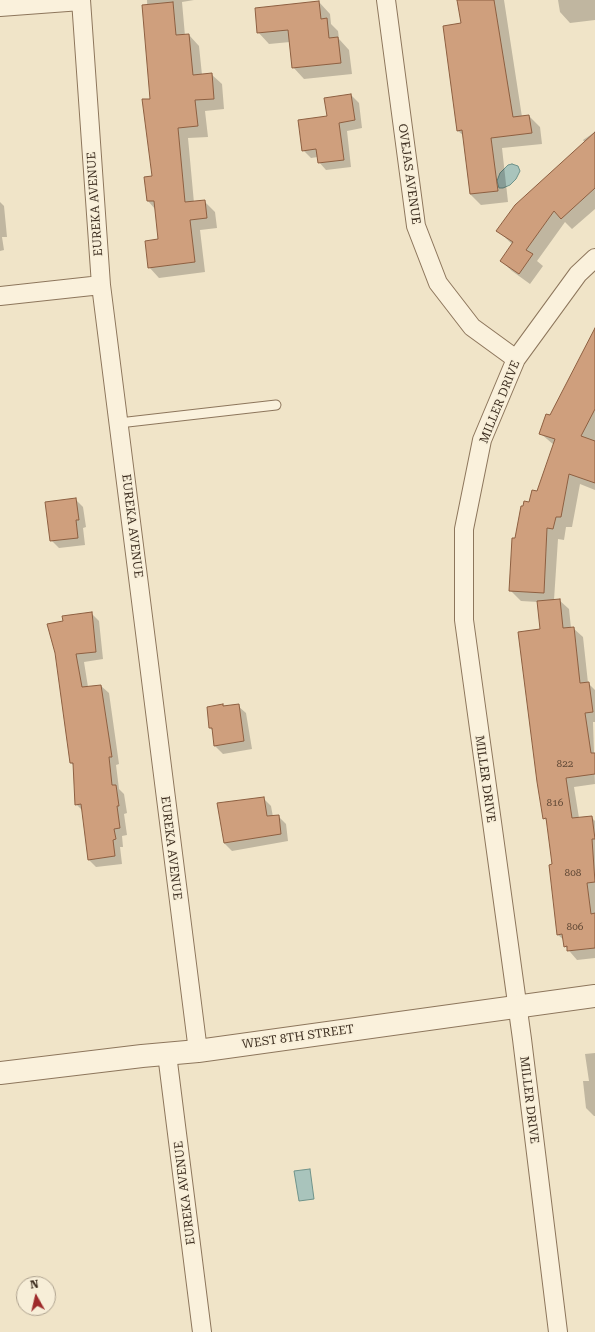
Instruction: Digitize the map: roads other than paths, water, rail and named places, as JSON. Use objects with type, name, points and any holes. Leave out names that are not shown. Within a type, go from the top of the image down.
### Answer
[{"type":"street","name":"OVEJAS AVENUE","points":[[386,0],[416,226],[438,283],[443,290],[472,327],[516,359]]},
{"type":"street","points":[[0,7],[81,1]]},
{"type":"street","name":"EUREKA AVENUE","points":[[81,1],[101,285],[198,1051]]},
{"type":"street","name":"MILLER DRIVE","points":[[558,1332],[517,1006],[464,620],[464,529],[482,440],[516,359],[578,274],[595,258]]},
{"type":"street","points":[[0,296],[101,285]]},
{"type":"street","name":"WEST 8TH STREET","points":[[0,1073],[142,1056],[198,1051],[595,996]]},
{"type":"street","name":"EUREKA AVENUE","points":[[167,1054],[202,1332]]},
{"type":"lane","points":[[119,423],[276,405]]},
{"type":"water","points":[[512,164],[518,166],[520,171],[516,179],[510,185],[499,188],[497,181],[500,173],[508,165]]},
{"type":"water","points":[[310,1169],[314,1199],[299,1201],[294,1171]]}]
